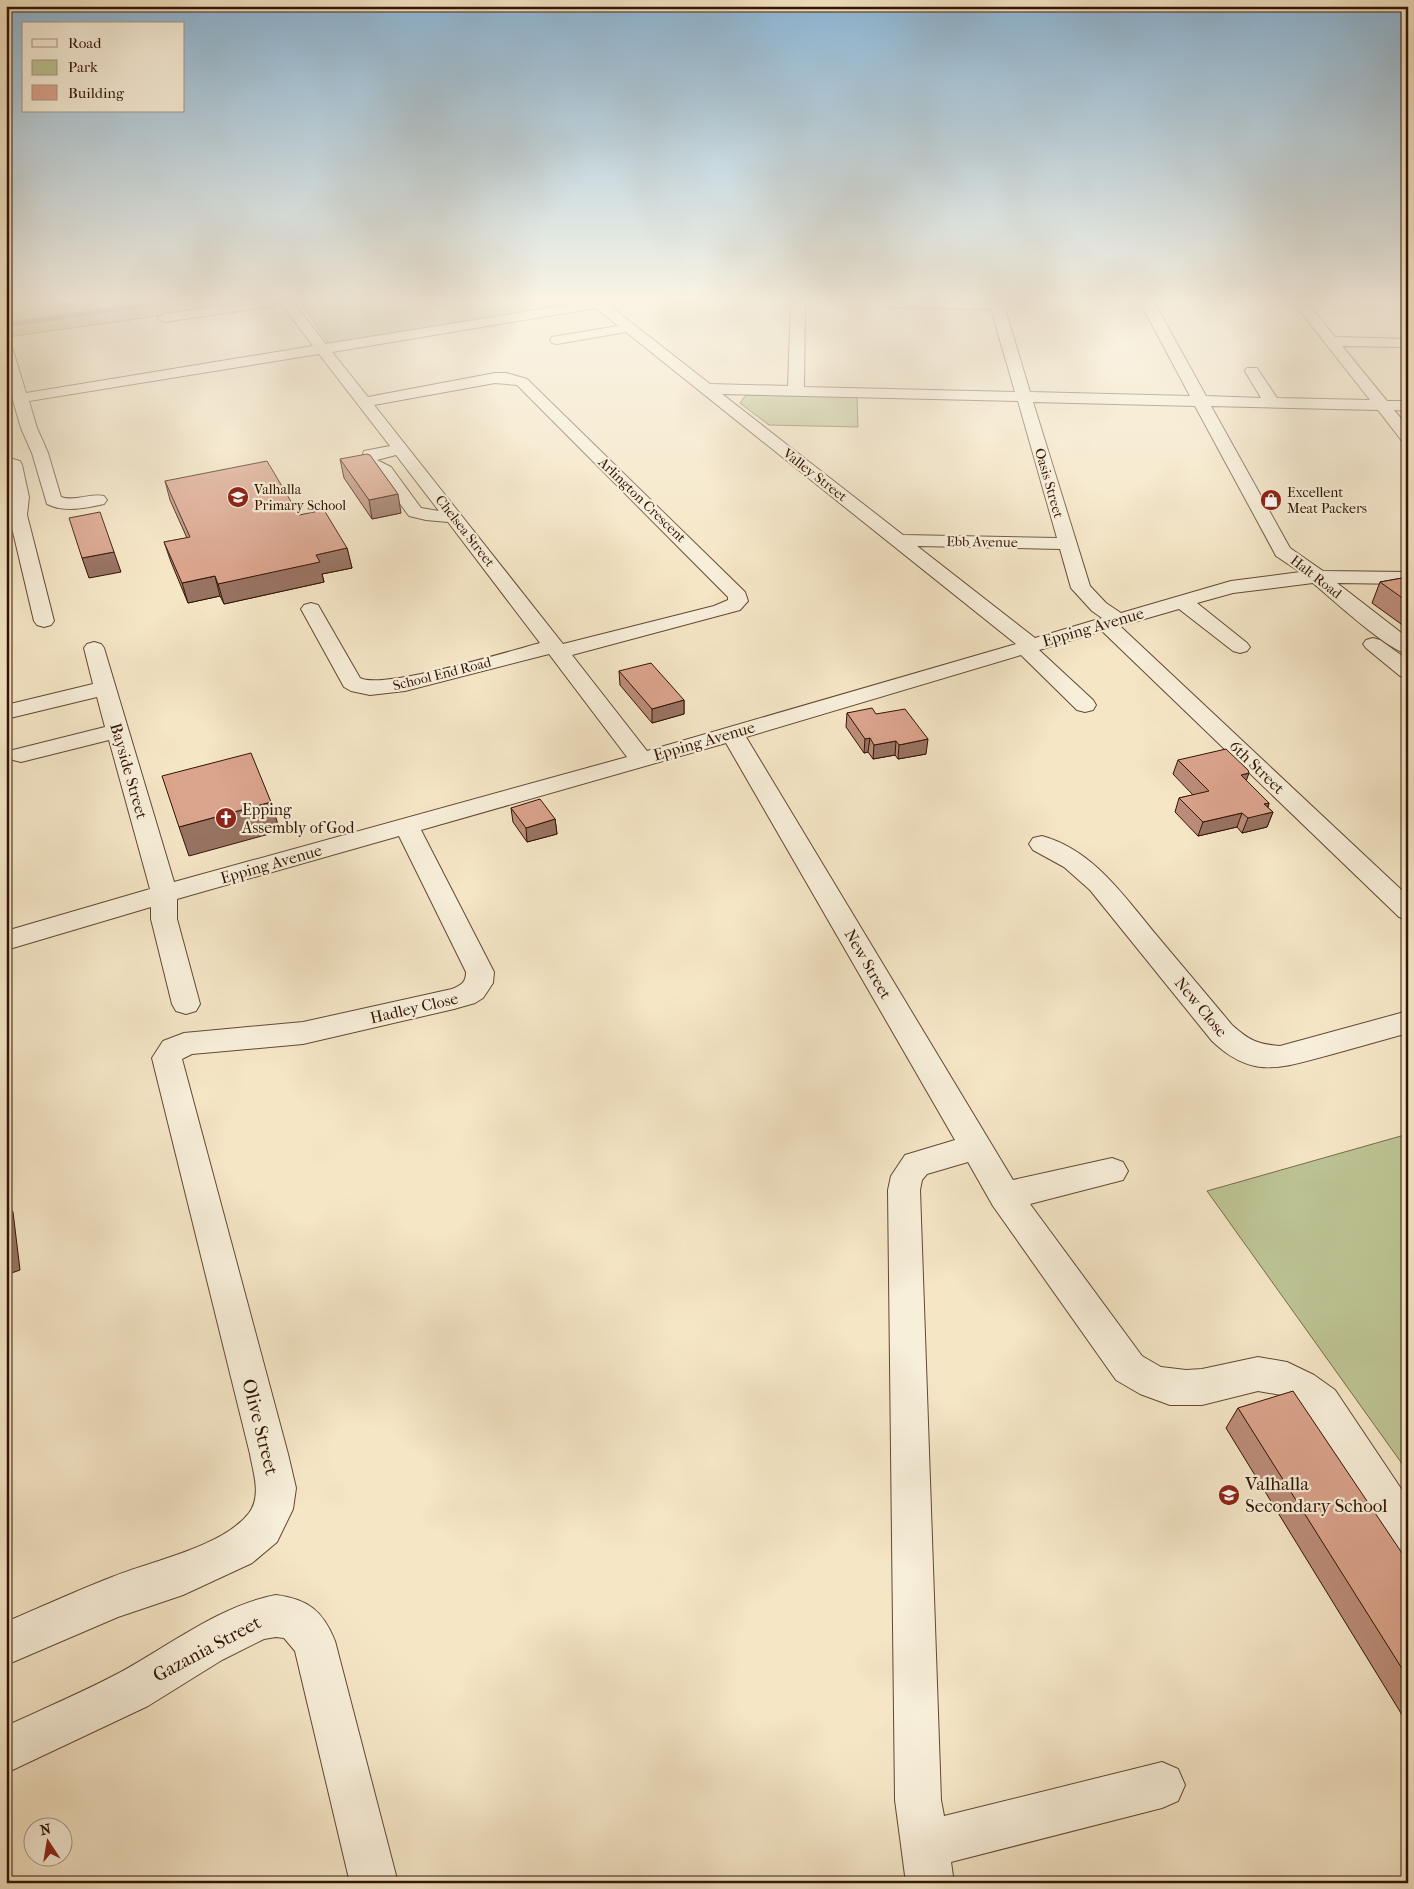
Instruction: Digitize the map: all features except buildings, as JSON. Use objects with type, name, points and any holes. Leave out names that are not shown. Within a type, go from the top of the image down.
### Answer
[{"type":"street","points":[[19,390],[29,428],[40,453],[54,501],[67,504],[98,500]]},
{"type":"street","points":[[21,398],[91,390]]},
{"type":"street","name":"Chelsea Street","points":[[356,390],[642,760]]},
{"type":"street","name":"Arlington Crescent","points":[[365,402],[429,390]]},
{"type":"street","name":"Arlington Crescent","points":[[530,390],[738,596],[738,601],[733,606],[721,610],[556,649]]},
{"type":"street","name":"Valley Street","points":[[707,390],[897,540],[1027,646],[1085,705]]},
{"type":"street","points":[[721,390],[1408,406]]},
{"type":"street","name":"Oasis Street","points":[[1023,390],[1066,544],[1081,588],[1111,622]]},
{"type":"street","name":"Halt Road","points":[[1194,390],[1283,552],[1284,561],[1295,578],[1317,600],[1408,671]]},
{"type":"street","points":[[1264,390],[1272,403]]},
{"type":"street","points":[[1369,390],[1408,438]]},
{"type":"street","points":[[401,449],[370,455],[368,462],[385,471],[415,512],[426,515],[453,516]]},
{"type":"street","points":[[6,462],[14,465],[16,472],[20,496],[18,515],[44,621]]},
{"type":"street","name":"Ebb Avenue","points":[[897,540],[1066,544]]},
{"type":"street","name":"Halt Road","points":[[1283,552],[1319,577],[1341,597],[1408,648]]},
{"type":"street","name":"Epping Avenue","points":[[6,941],[164,894],[642,760],[1231,587],[1295,578],[1408,578]]},
{"type":"street","points":[[1182,601],[1240,647]]},
{"type":"street","name":"School End Road","points":[[311,609],[352,682],[359,686],[370,688],[405,684],[556,649]]},
{"type":"street","name":"6th Street","points":[[1111,622],[1408,911]]},
{"type":"street","name":"Bayside Street","points":[[94,648],[164,894],[164,919],[186,1004]]},
{"type":"street","points":[[10,711],[105,688]]},
{"type":"street","points":[[21,755],[117,731]]},
{"type":"street","name":"New Street","points":[[732,733],[1005,1196],[1129,1368],[1153,1382],[1170,1387],[1202,1387],[1258,1374],[1287,1379],[1301,1386],[1322,1403],[1408,1536]]},
{"type":"street","name":"Hadley Close","points":[[171,1051],[179,1046],[192,1043],[303,1033],[463,997],[477,987],[481,980],[480,972],[406,826]]},
{"type":"street","name":"New Close","points":[[1042,844],[1059,851],[1077,862],[1099,884],[1222,1033],[1236,1046],[1246,1051],[1256,1055],[1280,1057],[1408,1022]]},
{"type":"street","name":"Olive Street","points":[[6,1644],[114,1598],[183,1574],[238,1550],[263,1528],[273,1509],[276,1488],[269,1454],[167,1058],[171,1051]]},
{"type":"street","points":[[976,1147],[916,1164],[907,1176],[904,1190],[918,1800],[927,1864],[1162,1785]]},
{"type":"street","points":[[1005,1196],[1112,1170]]},
{"type":"street","name":"Gazania Street","points":[[6,1750],[132,1690],[207,1644],[260,1619],[276,1616],[290,1618],[302,1625],[314,1641],[374,1883]]},
{"type":"green space","points":[[746,395],[857,397],[858,427],[769,425],[740,403]]},
{"type":"green space","points":[[1408,1134],[1408,1472],[1207,1191]]},
{"type":"place","name":"Valhalla Primary School","points":[[238,497]]},
{"type":"place","name":"Excellent Meat Packers","points":[[1271,500]]},
{"type":"place","name":"Epping Assembly of God","points":[[226,818]]},
{"type":"place","name":"Valhalla Secondary School","points":[[1229,1495]]}]
